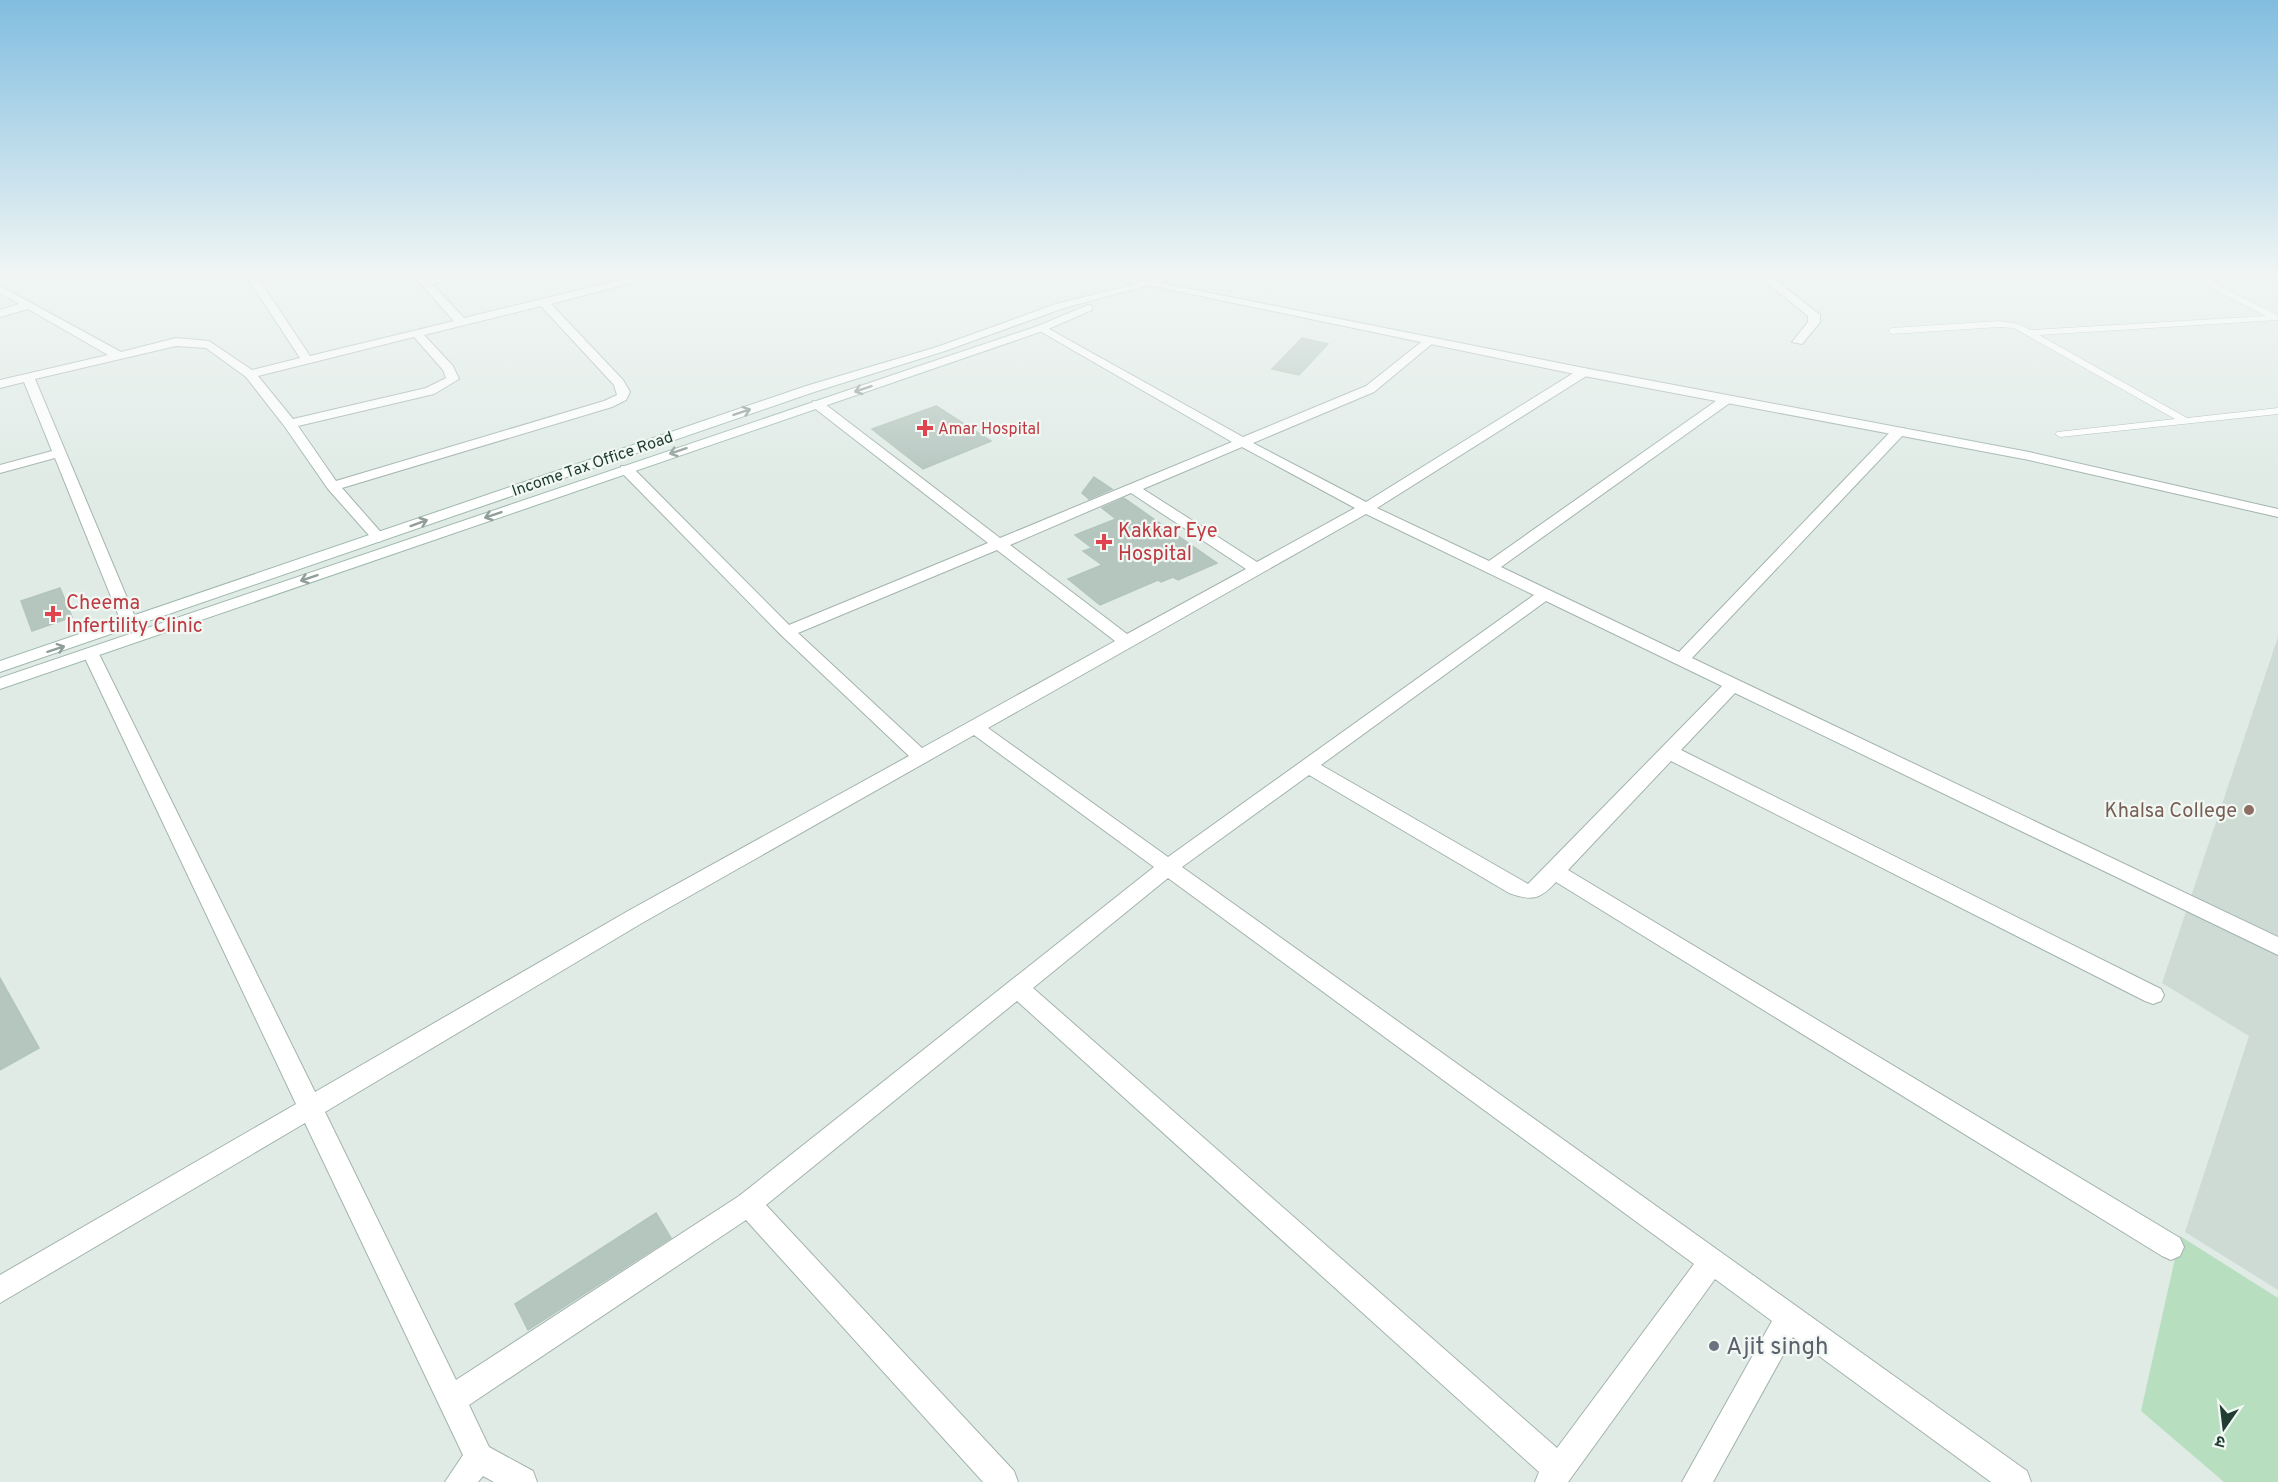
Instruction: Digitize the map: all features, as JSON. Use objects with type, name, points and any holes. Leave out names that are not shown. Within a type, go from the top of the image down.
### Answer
[{"type":"street","points":[[97,343],[118,355]]},
{"type":"street","points":[[0,384],[171,343]]},
{"type":"street","points":[[199,343],[208,345],[250,374],[290,424],[333,486],[379,538]]},
{"type":"street","points":[[296,343],[307,360]]},
{"type":"street","points":[[250,374],[375,343]]},
{"type":"street","points":[[290,424],[430,391],[453,379],[448,369],[425,343]]},
{"type":"street","points":[[333,486],[622,398],[624,392],[619,383],[582,343]]},
{"type":"street","name":"Income Tax Office Road","points":[[0,667],[130,624],[225,599],[379,538],[546,477],[810,389],[957,343]]},
{"type":"street","points":[[0,684],[91,654],[225,599],[626,469],[997,343]]},
{"type":"street","points":[[1069,343],[1240,441],[1366,508],[1682,658],[2278,947]]},
{"type":"street","points":[[787,632],[1240,441],[1370,389],[1399,368],[1426,343]]},
{"type":"street","points":[[1444,343],[1584,372],[2029,456],[2278,513]]},
{"type":"street","points":[[0,1290],[635,917],[1366,508],[1584,372]]},
{"type":"street","points":[[28,377],[130,624]]},
{"type":"street","points":[[1490,568],[1727,399]]},
{"type":"street","points":[[817,404],[1127,642]]},
{"type":"street","points":[[1682,658],[1899,430]]},
{"type":"street","points":[[0,469],[59,453]]},
{"type":"street","points":[[626,469],[787,632],[921,757]]},
{"type":"street","points":[[1131,487],[1257,568]]},
{"type":"street","points":[[451,1400],[748,1204],[1168,867],[1546,594]]},
{"type":"street","points":[[91,654],[479,1458],[522,1482]]},
{"type":"street","points":[[1308,766],[1516,888],[1528,891],[1537,889],[1734,684]]},
{"type":"street","points":[[975,726],[2016,1482]]},
{"type":"street","points":[[1669,752],[2153,995]]},
{"type":"street","points":[[1554,871],[2171,1247]]},
{"type":"street","points":[[1018,988],[1555,1476],[1712,1261]]},
{"type":"street","points":[[748,1204],[1003,1482]]},
{"type":"street","points":[[1697,1482],[1789,1318]]},
{"type":"street","points":[[460,1482],[479,1458]]},
{"type":"lane","points":[[2046,343],[2186,421]]},
{"type":"lane","points":[[2060,434],[2278,411]]},
{"type":"shaded area","name":"Khalsa College","points":[[2278,637],[2278,1290],[2185,1232],[2249,1036],[2162,983]]},
{"type":"green space","points":[[2180,1236],[2278,1298],[2278,1482],[2224,1482],[2141,1411]]},
{"type":"building","points":[[1297,343],[1328,344],[1299,375],[1272,369]]},
{"type":"building","name":"Amar Hospital","points":[[936,406],[991,441],[923,469],[872,429]]},
{"type":"building","points":[[1094,477],[1112,489],[1089,499],[1082,493]]},
{"type":"building","points":[[1124,498],[1217,563],[1178,580],[1173,577],[1161,582],[1158,580],[1100,605],[1068,579],[1102,565],[1083,551],[1092,548],[1075,535],[1116,519],[1102,508]]},
{"type":"building","points":[[60,588],[72,617],[32,631],[21,601]]},
{"type":"building","points":[[0,978],[39,1048],[0,1070]]},
{"type":"building","points":[[656,1213],[671,1238],[528,1330],[515,1304]]},
{"type":"place","name":"Amar Hospital","points":[[925,428]]},
{"type":"place","name":"Kakkar Eye Hospital","points":[[1104,542]]},
{"type":"place","name":"Cheema Infertility Clinic","points":[[53,614]]},
{"type":"place","name":"Khalsa College","points":[[2249,810]]},
{"type":"place","name":"Ajit singh","points":[[1714,1346]]}]
